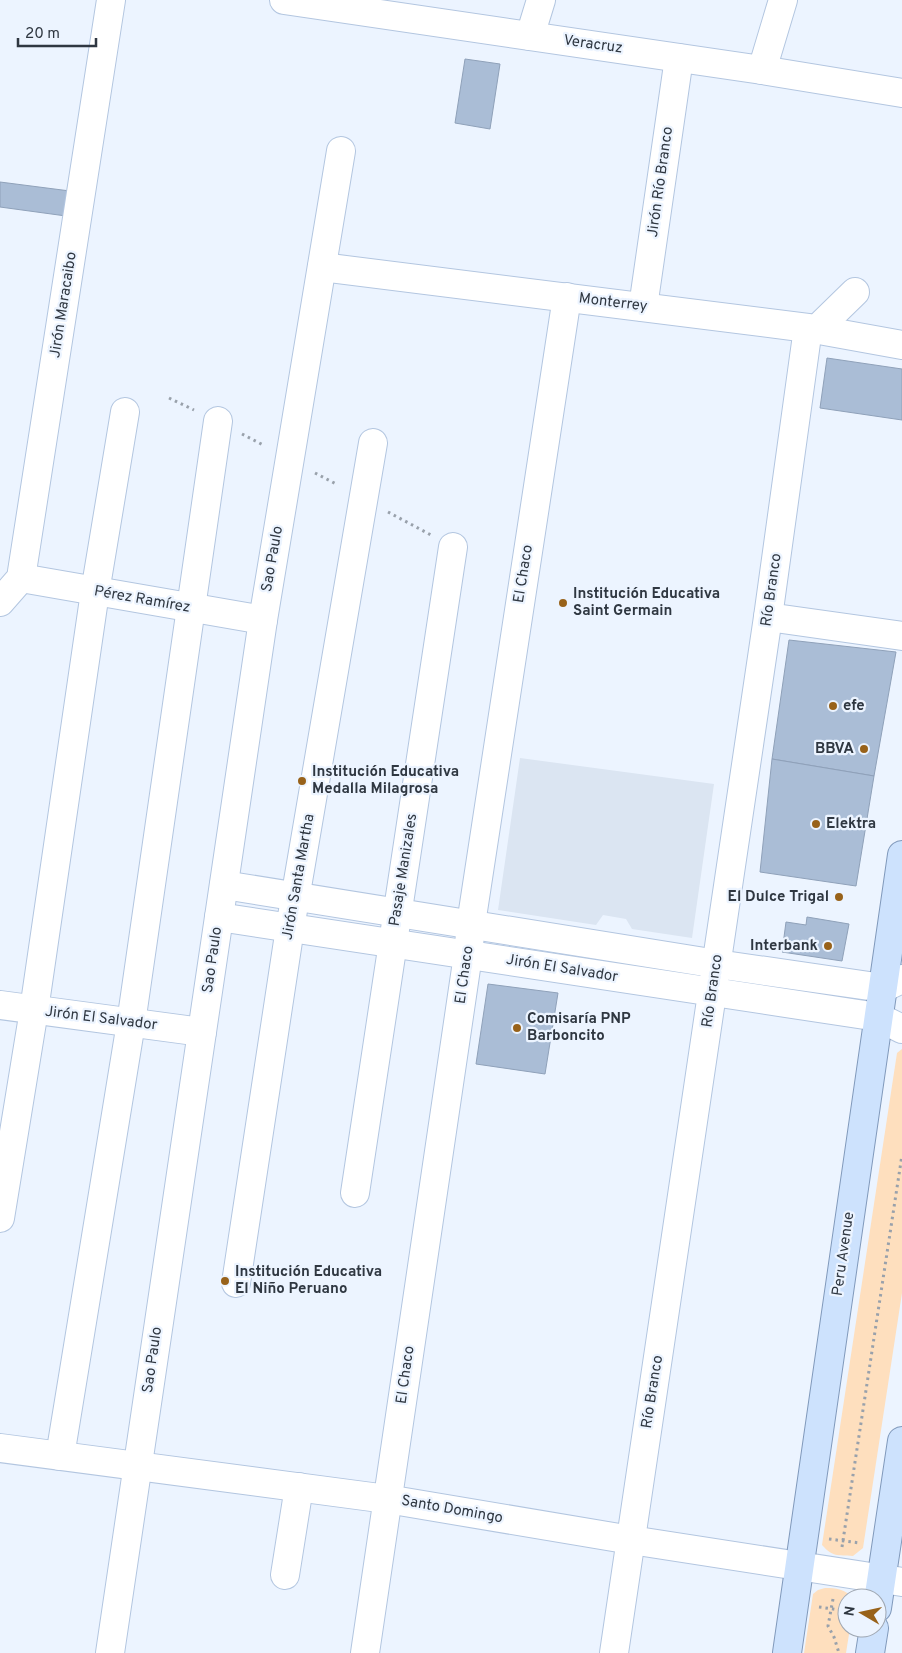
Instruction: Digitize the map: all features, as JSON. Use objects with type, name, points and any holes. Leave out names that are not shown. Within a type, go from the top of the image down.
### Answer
[{"type":"main road","name":"Peru Avenue","points":[[787,1653],[890,1023],[902,855]]},
{"type":"main road","points":[[892,1581],[902,1441]]},
{"type":"main road","points":[[870,1653],[872,1638]]},
{"type":"street","name":"Jirón Maracaibo","points":[[21,578],[111,0]]},
{"type":"street","name":"Veracruz","points":[[290,0],[762,70],[902,93]]},
{"type":"street","points":[[530,36],[541,0]]},
{"type":"street","points":[[762,70],[783,0]]},
{"type":"street","name":"Jirón Río Branco","points":[[643,307],[679,58]]},
{"type":"street","name":"Sao Paulo","points":[[110,1653],[263,620],[341,151]]},
{"type":"street","name":"Monterrey","points":[[322,267],[812,329],[902,345]]},
{"type":"street","points":[[812,329],[855,292]]},
{"type":"street","name":"El Chaco","points":[[365,1653],[471,924],[566,297]]},
{"type":"street","name":"Río Branco","points":[[614,1653],[812,329]]},
{"type":"street","points":[[0,1218],[34,1010],[95,592],[125,412]]},
{"type":"street","points":[[60,1456],[131,1023],[218,421]]},
{"type":"street","name":"Jirón Santa Martha","points":[[236,1283],[290,928],[373,443]]},
{"type":"street","name":"Pasaje Manizales","points":[[355,1193],[454,547]]},
{"type":"street","name":"Pérez Ramírez","points":[[21,578],[263,620]]},
{"type":"street","points":[[0,602],[21,578]]},
{"type":"street","points":[[768,617],[902,636]]},
{"type":"street","name":"Jirón El Salvador","points":[[224,885],[717,964],[892,983]]},
{"type":"street","name":"Jirón El Salvador","points":[[218,918],[713,992],[890,1023]]},
{"type":"street","name":"Jirón El Salvador","points":[[0,1005],[202,1032]]},
{"type":"street","name":"Santo Domingo","points":[[0,1448],[388,1499],[892,1581]]},
{"type":"street","points":[[285,1575],[299,1487]]},
{"type":"path","points":[[841,1556],[902,1154]]},
{"type":"path","points":[[823,1538],[863,1543]]},
{"type":"path","points":[[834,1595],[828,1626],[839,1653]]},
{"type":"path","points":[[811,1606],[837,1609]]},
{"type":"shaded area","points":[[520,758],[714,784],[692,938],[632,929],[626,919],[603,915],[596,925],[498,910]]},
{"type":"shaded area","points":[[902,1049],[902,1293],[863,1548],[853,1556],[839,1555],[829,1552],[822,1545],[897,1053]]},
{"type":"shaded area","points":[[825,1588],[837,1589],[837,1638],[848,1638],[846,1653],[804,1653],[813,1594]]},
{"type":"building","points":[[465,59],[500,64],[490,129],[455,123]]},
{"type":"building","points":[[0,182],[70,191],[66,216],[0,207]]},
{"type":"building","points":[[827,358],[902,369],[902,420],[820,408]]},
{"type":"building","name":"efe","points":[[789,640],[896,652],[874,776],[772,759]]},
{"type":"building","name":"Elektra","points":[[772,759],[874,776],[856,886],[760,872]]},
{"type":"building","points":[[807,917],[849,924],[842,961],[782,952],[786,922],[806,925]]},
{"type":"building","name":"Comisaría PNP Barboncito","points":[[488,984],[558,993],[545,1074],[476,1064]]},
{"type":"place","name":"Institución Educativa Saint Germain","points":[[563,603]]},
{"type":"place","name":"efe","points":[[833,706]]},
{"type":"place","name":"BBVA","points":[[864,749]]},
{"type":"place","name":"Institución Educativa Medalla Milagrosa","points":[[302,781]]},
{"type":"place","name":"Elektra","points":[[816,824]]},
{"type":"place","name":"El Dulce Trigal","points":[[839,897]]},
{"type":"place","name":"Interbank","points":[[828,946]]},
{"type":"place","name":"Comisaría PNP Barboncito","points":[[517,1028]]},
{"type":"place","name":"Institución Educativa El Niño Peruano","points":[[225,1281]]}]
